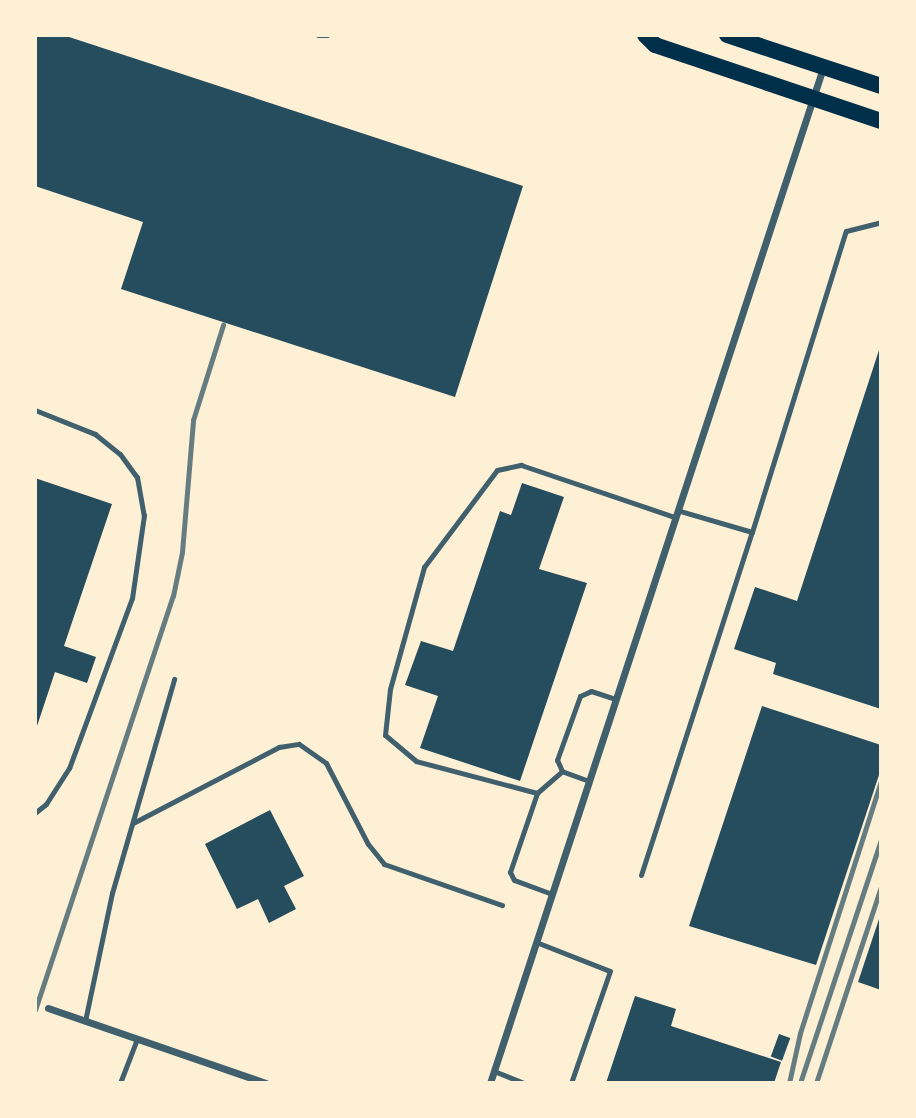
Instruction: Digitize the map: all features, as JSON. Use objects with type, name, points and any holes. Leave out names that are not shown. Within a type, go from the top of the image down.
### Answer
[{"type":"main road","points":[[645,35],[655,45],[881,121]]},
{"type":"main road","points":[[727,35],[881,86]]},
{"type":"street","points":[[490,1083],[823,67]]},
{"type":"street","points":[[48,1008],[266,1083]]},
{"type":"lane","points":[[318,35],[327,35]]},
{"type":"lane","points":[[641,875],[846,231],[881,222]]},
{"type":"lane","points":[[35,410],[95,434],[120,454],[137,477],[144,515],[132,598],[69,768],[46,804],[35,813]]},
{"type":"lane","points":[[537,793],[416,761],[384,735],[390,689],[424,567],[497,470],[520,465],[676,513],[752,532]]},
{"type":"lane","points":[[85,1021],[112,893],[174,679]]},
{"type":"lane","points":[[589,781],[562,771],[558,760],[580,696],[591,691],[615,699]]},
{"type":"lane","points":[[134,823],[279,747],[299,744],[326,764],[368,844],[384,864],[502,905]]},
{"type":"lane","points":[[552,894],[514,880],[510,873],[537,793],[562,771]]},
{"type":"lane","points":[[536,942],[610,971],[570,1083]]},
{"type":"lane","points":[[120,1083],[137,1039]]},
{"type":"lane","points":[[494,1071],[523,1083]]},
{"type":"building","points":[[35,35],[63,35],[523,186],[455,397],[121,289],[143,222],[35,186]]},
{"type":"building","points":[[880,347],[881,709],[773,674],[776,663],[734,649],[755,587],[797,601]]},
{"type":"building","points":[[35,478],[112,504],[64,646],[96,657],[87,683],[55,672],[35,732]]},
{"type":"building","points":[[522,483],[564,497],[539,569],[587,583],[520,781],[420,748],[438,696],[405,685],[421,641],[453,651],[500,511],[511,515]]},
{"type":"building","points":[[762,706],[881,745],[881,769],[816,965],[689,926]]},
{"type":"building","points":[[270,810],[304,876],[284,886],[296,909],[269,923],[258,899],[237,909],[205,844]]},
{"type":"building","points":[[881,913],[881,990],[858,982]]},
{"type":"building","points":[[635,996],[676,1009],[671,1026],[781,1062],[774,1083],[606,1083]]},
{"type":"building","points":[[779,1034],[790,1038],[782,1061],[771,1057]]},
{"type":"railway","points":[[35,1010],[173,596],[182,552],[193,420],[223,325]]},
{"type":"railway","points":[[789,1083],[800,1033],[881,781]]},
{"type":"railway","points":[[800,1083],[881,840]]},
{"type":"railway","points":[[816,1083],[881,887]]}]
